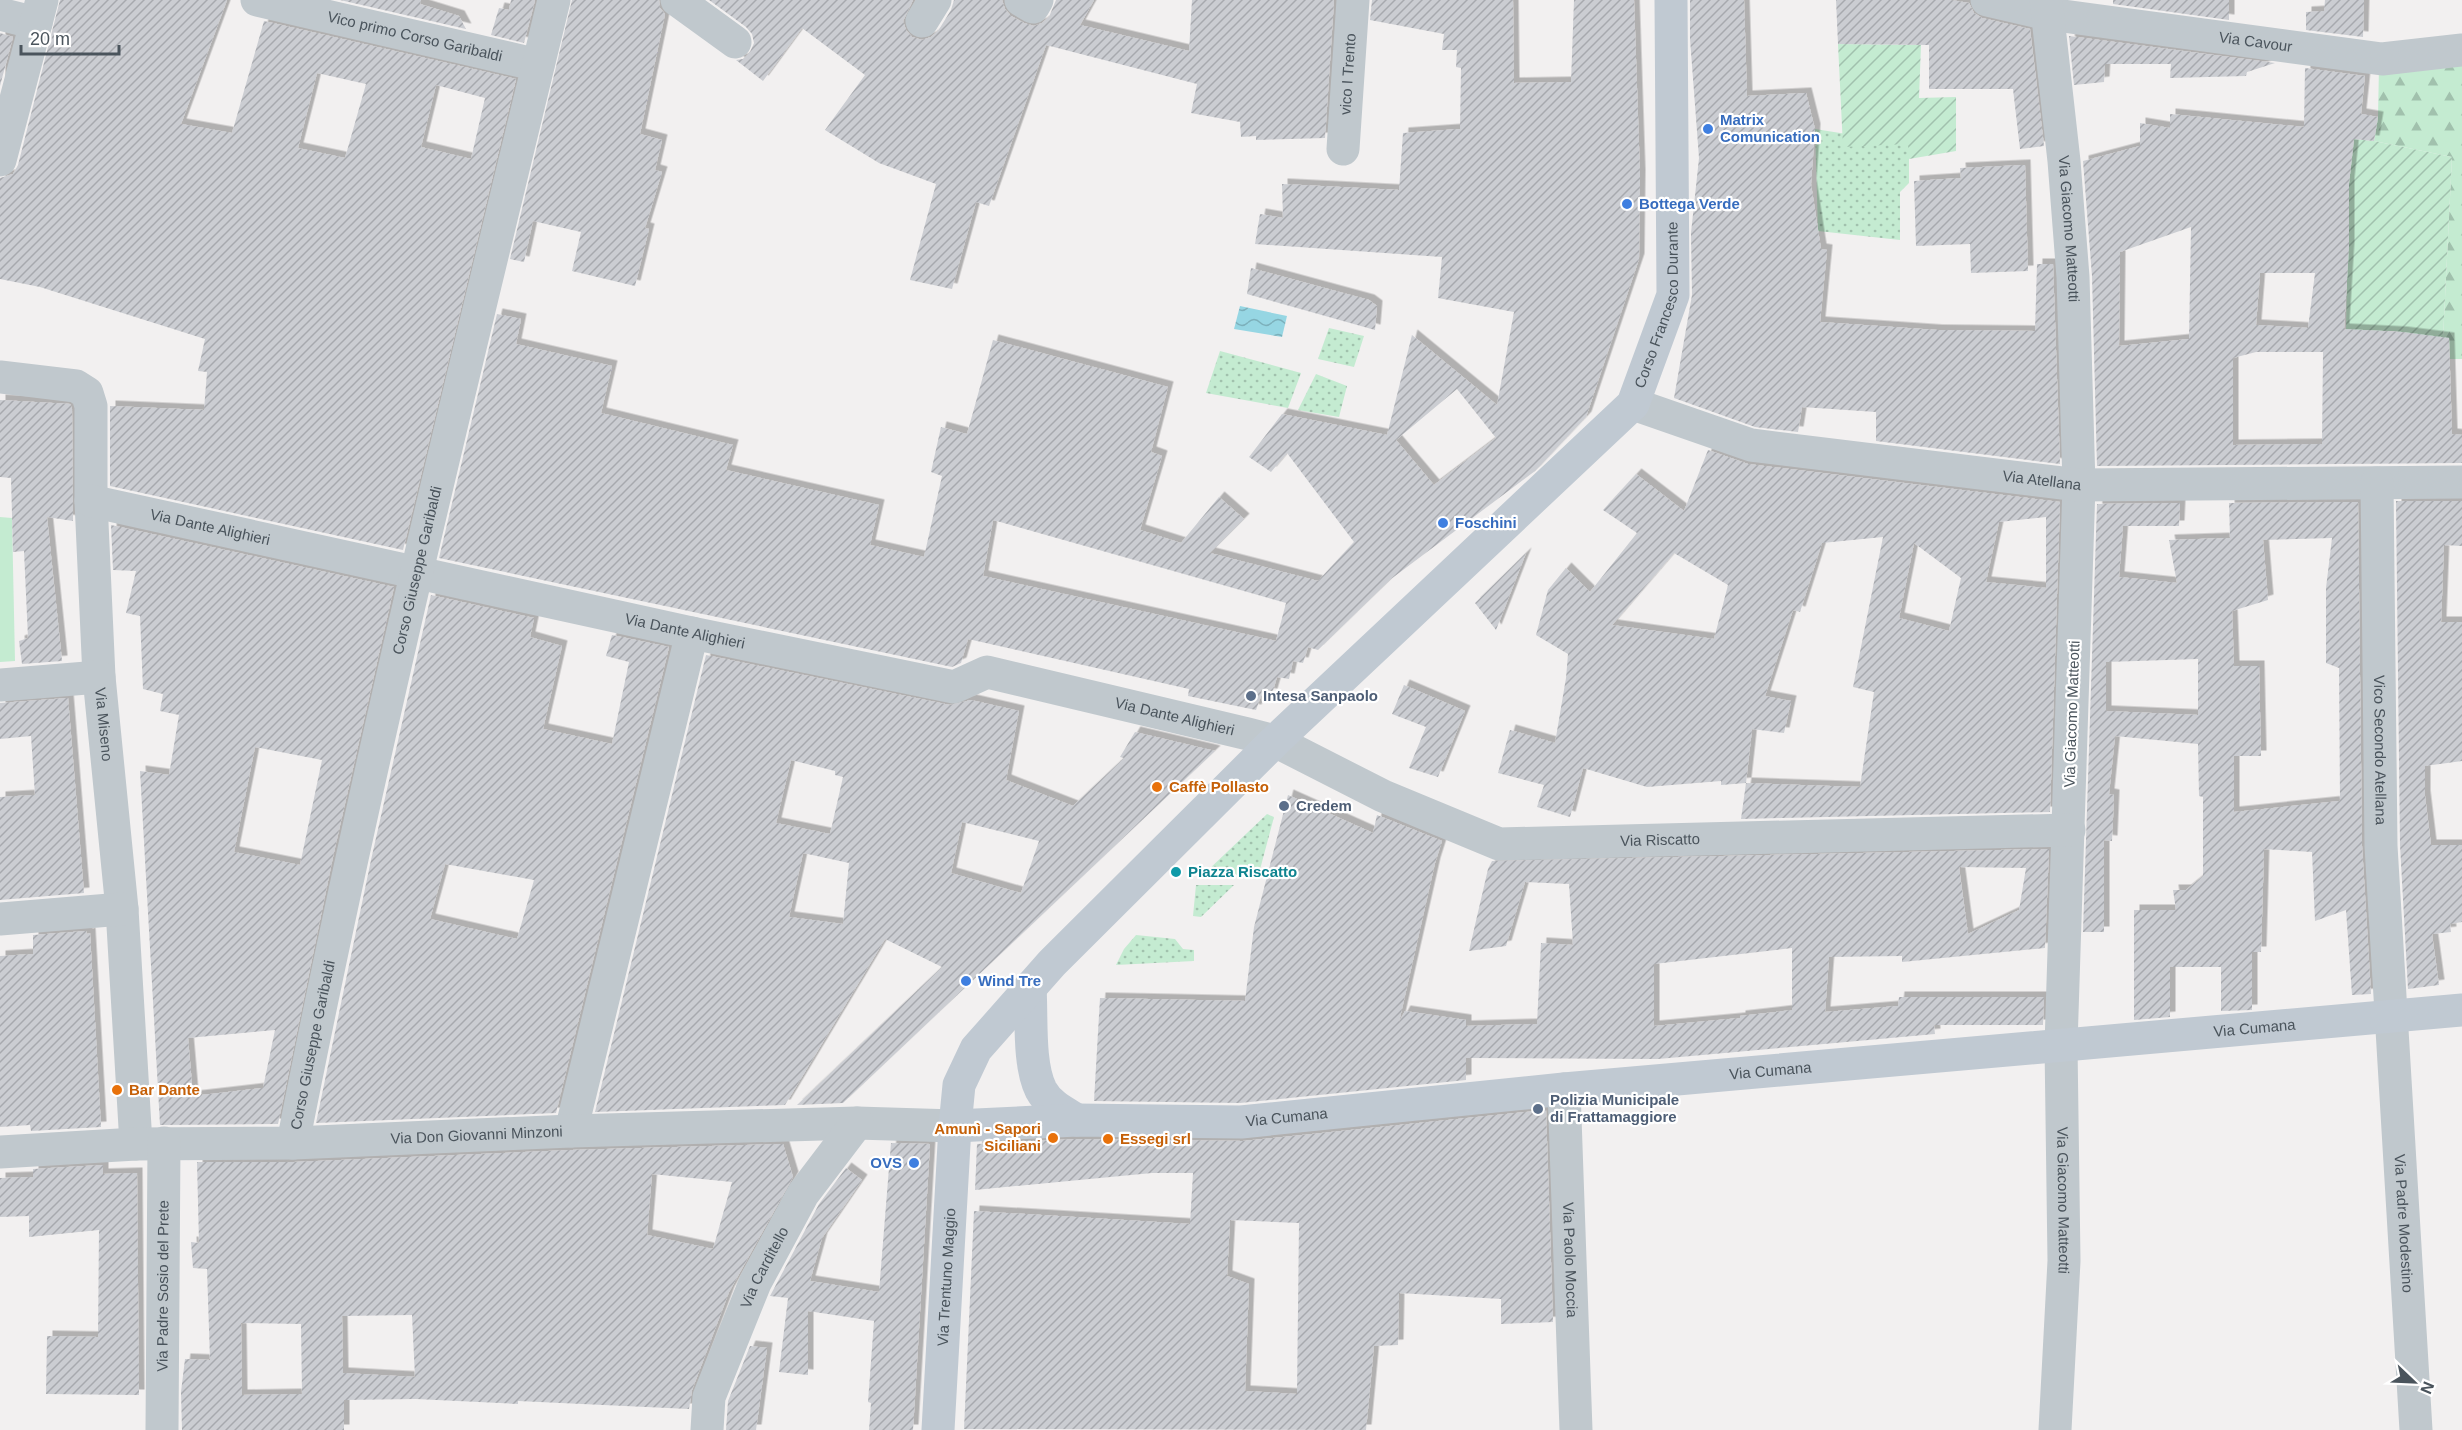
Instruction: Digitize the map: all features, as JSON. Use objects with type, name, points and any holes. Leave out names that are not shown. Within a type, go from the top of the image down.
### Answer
[{"type":"street","name":"Vico primo Corso Garibaldi","points":[[257,0],[538,65]]},
{"type":"street","name":"Corso Giuseppe Garibaldi","points":[[293,1143],[331,950],[416,573],[554,0]]},
{"type":"street","points":[[677,0],[735,42]]},
{"type":"street","points":[[1021,0],[1033,7],[1037,0]]},
{"type":"street","name":"vico I Trento","points":[[1343,149],[1353,0]]},
{"type":"street","name":"Corso Francesco Durante","points":[[1275,741],[1633,404],[1672,295],[1671,0]]},
{"type":"street","name":"Via Cavour","points":[[1987,0],[2047,7],[2382,59],[2462,50]]},
{"type":"street","name":"Via Giacomo Matteotti","points":[[2047,7],[2064,162],[2073,277],[2079,485],[2061,1045],[2064,1261],[2055,1430]]},
{"type":"street","points":[[0,14],[39,11],[0,160]]},
{"type":"street","name":"Via Miseno","points":[[0,376],[76,386],[87,393],[91,406],[91,501],[99,678],[122,909],[150,1143]]},
{"type":"street","name":"Via Atellana","points":[[1633,404],[1751,445],[2079,485],[2462,482]]},
{"type":"street","name":"Vico Secondo Atellana","points":[[2377,483],[2380,846],[2391,1016]]},
{"type":"street","name":"Via Dante Alighieri","points":[[91,501],[693,633],[954,687],[987,672],[1275,741]]},
{"type":"street","points":[[571,1131],[693,633]]},
{"type":"street","points":[[0,685],[99,678]]},
{"type":"street","points":[[1077,1120],[954,1126],[959,1086],[976,1049],[1030,987],[1275,741]]},
{"type":"street","name":"Via Riscatto","points":[[1275,741],[1383,796],[1499,844],[2069,830]]},
{"type":"street","points":[[0,919],[122,909]]},
{"type":"street","points":[[1030,987],[1034,1064],[1041,1091],[1055,1107],[1077,1120]]},
{"type":"street","name":"Via Cumana","points":[[1077,1120],[1241,1122],[1564,1089],[2462,1010]]},
{"type":"street","name":"Via Padre Modestino","points":[[2391,1016],[2416,1430]]},
{"type":"street","name":"Via Paolo Moccia","points":[[1564,1089],[1576,1430]]},
{"type":"street","name":"Via Don Giovanni Minzoni","points":[[0,1152],[150,1143],[293,1143],[571,1131],[857,1123],[954,1126]]},
{"type":"street","name":"Via Carditello","points":[[707,1430],[709,1397],[755,1283],[803,1194],[857,1123]]},
{"type":"street","name":"Via Trentuno Maggio","points":[[938,1430],[954,1126]]},
{"type":"street","name":"Via Padre Sosio del Prete","points":[[150,1143],[162,1430]]},
{"type":"green space","points":[[1838,44],[1921,45],[1919,98],[1956,97],[1956,151],[1909,159],[1908,144],[1843,147]]},
{"type":"green space","points":[[2462,60],[2462,359],[2450,359],[2449,338],[2443,338],[2452,157],[2374,141],[2378,117],[2379,66]]},
{"type":"green space","points":[[1815,129],[1909,144],[1909,183],[1900,192],[1900,240],[1818,231]]},
{"type":"green space","points":[[2354,139],[2452,157],[2443,338],[2393,331],[2346,330],[2349,183]]},
{"type":"green space","points":[[1329,328],[1364,336],[1354,367],[1318,359]]},
{"type":"green space","points":[[1220,351],[1301,373],[1288,408],[1206,393]]},
{"type":"green space","points":[[1316,374],[1347,386],[1339,417],[1298,410]]},
{"type":"green space","points":[[0,517],[12,518],[15,661],[0,662]]},
{"type":"green space","points":[[1267,814],[1274,817],[1258,877],[1206,872]]},
{"type":"green space","points":[[1196,885],[1234,885],[1201,917],[1193,916]]},
{"type":"green space","points":[[1136,935],[1175,939],[1183,949],[1194,950],[1194,961],[1116,965],[1124,949]]},
{"type":"water","points":[[1240,306],[1287,316],[1282,337],[1234,329]]},
{"type":"building","points":[[60,0],[227,0],[181,124],[232,133],[264,21],[516,79],[403,550],[110,486],[110,406],[204,410],[207,372],[198,371],[205,339],[40,287],[0,279],[0,178],[13,174],[18,165]],"holes":[[[317,73],[366,84],[345,158],[298,148]],[[436,85],[485,98],[471,159],[421,147]]]},
{"type":"building","points":[[340,0],[421,0],[420,4],[459,16],[466,29]]},
{"type":"building","points":[[511,0],[535,0],[524,43],[491,35],[499,8],[509,10]]},
{"type":"building","points":[[572,0],[659,0],[660,8],[665,14],[640,134],[662,140],[655,170],[662,172],[645,228],[649,229],[635,286],[572,271],[581,232],[533,221],[524,262],[510,259]]},
{"type":"building","points":[[709,0],[913,0],[903,21],[912,37],[922,40],[938,31],[951,10],[954,0],[1002,0],[1011,16],[1034,26],[1049,17],[1056,0],[1094,0],[1080,25],[1189,51],[1192,0],[1334,0],[1325,138],[1256,140],[1256,136],[1241,137],[1240,122],[1191,113],[1197,84],[1046,45],[989,206],[976,202],[952,289],[910,280],[936,184],[879,163],[825,130],[865,75],[802,28],[763,81],[736,60],[743,59],[750,52],[754,43],[752,34]]},
{"type":"building","points":[[1372,0],[1513,0],[1514,83],[1571,82],[1574,0],[1634,0],[1640,175],[1639,259],[1586,417],[1535,471],[1391,579],[1318,650],[1308,647],[1303,663],[1293,661],[1289,679],[1277,677],[1272,694],[1262,693],[1256,710],[1188,696],[1189,689],[968,639],[961,663],[952,667],[439,558],[497,314],[521,319],[516,344],[612,366],[601,413],[733,445],[726,470],[879,505],[870,545],[924,557],[942,476],[931,472],[941,427],[967,434],[993,340],[1168,387],[1151,452],[1162,456],[1140,530],[1181,543],[1219,497],[1244,519],[1210,553],[1318,581],[1354,542],[1287,453],[1271,472],[1249,457],[1282,414],[1387,435],[1412,335],[1497,405],[1514,312],[1438,298],[1442,257],[1255,244],[1260,214],[1283,218],[1282,184],[1399,190],[1403,133],[1460,129],[1461,68],[1456,67],[1457,50],[1442,50],[1444,34],[1370,20]],"holes":[[[1457,389],[1496,438],[1434,485],[1396,440]],[[993,520],[1286,603],[1276,641],[983,576]]]},
{"type":"building","points":[[1690,0],[1744,0],[1747,96],[1806,93],[1815,129],[1811,184],[1821,249],[1827,250],[1820,322],[1937,330],[2035,331],[2037,264],[2053,264],[2060,464],[1876,441],[1876,412],[1802,407],[1798,432],[1755,427],[1674,398],[1692,295],[1691,233],[1699,158],[1690,39]]},
{"type":"building","points":[[1836,0],[1951,0],[1969,3],[1974,13],[1982,18],[2030,29],[2044,146],[2020,149],[2013,89],[1929,89],[1929,45],[1838,44]]},
{"type":"building","points":[[2113,0],[2229,0],[2229,20],[2113,4]]},
{"type":"building","points":[[2325,0],[2364,0],[2363,37],[2306,30],[2306,12],[2324,11]]},
{"type":"building","points":[[0,33],[13,37],[0,86]]},
{"type":"building","points":[[2069,36],[2275,63],[2247,72],[2246,76],[2170,78],[2171,64],[2105,64],[2104,82],[2074,85]]},
{"type":"building","points":[[2305,68],[2365,76],[2361,114],[2378,117],[2374,141],[2354,139],[2349,183],[2349,247],[2344,329],[2402,332],[2449,338],[2452,434],[2462,435],[2462,463],[2097,466],[2092,276],[2083,161],[2140,146],[2140,123],[2170,128],[2170,114],[2304,127]],"holes":[[[2191,227],[2189,339],[2119,346],[2120,252]],[[2260,273],[2315,273],[2308,328],[2256,325]],[[2256,352],[2323,352],[2322,444],[2233,445],[2233,358]]]},
{"type":"building","points":[[2025,165],[2028,271],[1971,273],[1970,244],[1916,246],[1914,181],[1961,178],[1960,168]]},
{"type":"building","points":[[1251,268],[1369,300],[1377,306],[1375,330],[1247,294]]},
{"type":"building","points":[[0,400],[70,404],[72,409],[73,521],[47,517],[62,661],[22,664],[19,641],[28,638],[24,551],[13,552],[11,478],[0,477]]},
{"type":"building","points":[[1708,450],[1748,464],[2060,502],[2050,812],[1741,819],[1746,783],[1721,785],[1721,781],[1647,787],[1583,768],[1570,817],[1537,807],[1544,785],[1498,773],[1510,730],[1555,743],[1568,654],[1536,635],[1548,590],[1566,568],[1590,592],[1637,533],[1603,510],[1636,474],[1684,511]],"holes":[[[2046,517],[2046,588],[1986,582],[1999,522]],[[1883,537],[1853,687],[1874,692],[1860,787],[1746,783],[1752,729],[1784,733],[1791,701],[1765,696],[1793,610],[1800,612],[1822,543]],[[1914,543],[1961,578],[1949,631],[1899,618]],[[1674,553],[1728,585],[1714,639],[1612,625]]]},
{"type":"building","points":[[2396,501],[2462,501],[2462,546],[2444,545],[2441,622],[2462,622],[2462,761],[2425,766],[2425,796],[2431,845],[2462,845],[2462,922],[2450,924],[2451,932],[2432,934],[2439,985],[2408,989],[2400,845]]},
{"type":"building","points":[[2358,502],[2362,846],[2371,994],[2352,995],[2346,910],[2315,921],[2312,852],[2264,849],[2261,952],[2252,952],[2252,1010],[2221,1011],[2221,967],[2170,967],[2170,1017],[2134,1020],[2134,910],[2176,910],[2173,890],[2186,890],[2203,876],[2203,797],[2199,796],[2198,744],[2115,736],[2109,794],[2114,795],[2112,841],[2104,840],[2104,932],[2083,932],[2097,504],[2180,503],[2179,526],[2123,526],[2119,577],[2177,583],[2169,540],[2230,538],[2229,503]],"holes":[[[2332,538],[2326,588],[2326,663],[2339,668],[2340,801],[2234,812],[2234,756],[2261,756],[2259,666],[2234,666],[2232,611],[2268,600],[2263,540]],[[2198,659],[2198,715],[2106,711],[2106,662]]]},
{"type":"building","points":[[111,525],[394,587],[334,852],[278,1124],[160,1125],[140,771],[169,775],[179,715],[160,711],[163,694],[143,689],[140,616],[126,613],[136,571],[113,570]],"holes":[[[255,747],[322,760],[300,865],[234,852]],[[275,1030],[263,1088],[193,1096],[188,1038]]]},
{"type":"building","points":[[1526,553],[1496,630],[1475,603]]},
{"type":"building","points":[[431,595],[534,618],[530,637],[562,646],[543,729],[612,744],[629,662],[606,656],[612,635],[669,647],[556,1113],[316,1123],[371,860]],"holes":[[[445,864],[534,880],[517,939],[430,919]]]},
{"type":"building","points":[[706,655],[950,705],[971,700],[1019,711],[1006,780],[1073,806],[1124,758],[1120,757],[1135,732],[1215,751],[843,1103],[797,1105],[942,967],[885,939],[785,1105],[595,1112]],"holes":[[[791,760],[835,771],[835,775],[843,777],[830,834],[776,823]],[[962,822],[1039,841],[1021,893],[951,873]],[[803,853],[849,863],[843,924],[789,917]]]},
{"type":"building","points":[[1404,685],[1465,711],[1438,777],[1409,768],[1426,727],[1392,714]]},
{"type":"building","points":[[68,698],[84,893],[0,900],[0,797],[35,795],[31,736],[0,739],[0,703]]},
{"type":"building","points":[[1288,795],[1373,833],[1377,815],[1442,841],[1399,1022],[1405,1011],[1466,1020],[1466,1026],[1537,1024],[1541,943],[1573,945],[1569,884],[1525,882],[1506,946],[1469,951],[1488,869],[1492,861],[2049,849],[2045,948],[1902,962],[1902,956],[1829,957],[1825,1012],[1898,1006],[1899,997],[2044,997],[2043,1025],[1934,1025],[1935,1034],[1658,1059],[1466,1058],[1466,1080],[1240,1103],[1094,1101],[1100,998],[1245,1001],[1254,927]],"holes":[[[1959,867],[2026,868],[2019,910],[1968,934]],[[1792,948],[1792,1010],[1740,1016],[1740,1018],[1654,1026],[1654,964]]]},
{"type":"building","points":[[86,931],[87,934],[90,933],[101,1127],[31,1131],[30,1125],[0,1127],[0,956],[33,954],[33,935]]},
{"type":"building","points":[[1546,1110],[1553,1322],[1501,1324],[1501,1299],[1399,1293],[1398,1345],[1374,1346],[1366,1430],[964,1429],[974,1211],[1190,1224],[1193,1173],[1152,1173],[975,1190],[977,1144],[1077,1139],[1243,1141]],"holes":[[[1230,1220],[1299,1223],[1297,1394],[1245,1391],[1249,1284],[1227,1276]]]},
{"type":"building","points":[[891,1143],[930,1144],[913,1430],[869,1430],[871,1403],[868,1402],[874,1321],[808,1311],[808,1375],[779,1372],[788,1298],[770,1296],[819,1204],[846,1168],[862,1180],[822,1238],[810,1281],[879,1292]]},
{"type":"building","points":[[783,1144],[793,1177],[729,1292],[692,1390],[689,1409],[518,1401],[518,1404],[416,1399],[344,1400],[344,1430],[182,1430],[181,1392],[185,1359],[210,1360],[207,1269],[193,1268],[191,1242],[199,1243],[197,1162],[294,1162]],"holes":[[[652,1174],[732,1182],[713,1249],[647,1235]],[[412,1315],[415,1377],[343,1373],[342,1316]],[[241,1323],[301,1324],[302,1394],[242,1395]]]},
{"type":"building","points":[[103,1165],[103,1174],[137,1173],[139,1395],[46,1394],[47,1336],[98,1337],[99,1230],[29,1237],[29,1216],[0,1217],[0,1178],[33,1177],[33,1169]]},
{"type":"building","points":[[750,1346],[767,1348],[756,1430],[726,1430],[728,1401]]},
{"type":"place","name":"Matrix Comunication","points":[[1708,129]]},
{"type":"place","name":"Bottega Verde","points":[[1627,204]]},
{"type":"place","name":"Foschini","points":[[1443,523]]},
{"type":"place","name":"Intesa Sanpaolo","points":[[1251,696]]},
{"type":"place","name":"Caffè Pollasto","points":[[1157,787]]},
{"type":"place","name":"Credem","points":[[1284,806]]},
{"type":"place","name":"Piazza Riscatto","points":[[1176,872]]},
{"type":"place","name":"Wind Tre","points":[[966,981]]},
{"type":"place","name":"Bar Dante","points":[[117,1090]]},
{"type":"place","name":"Polizia Municipale di Frattamaggiore","points":[[1538,1109]]},
{"type":"place","name":"Amunì - Sapori Siciliani","points":[[1053,1138]]},
{"type":"place","name":"Essegi srl","points":[[1108,1139]]},
{"type":"place","name":"OVS","points":[[914,1163]]}]
